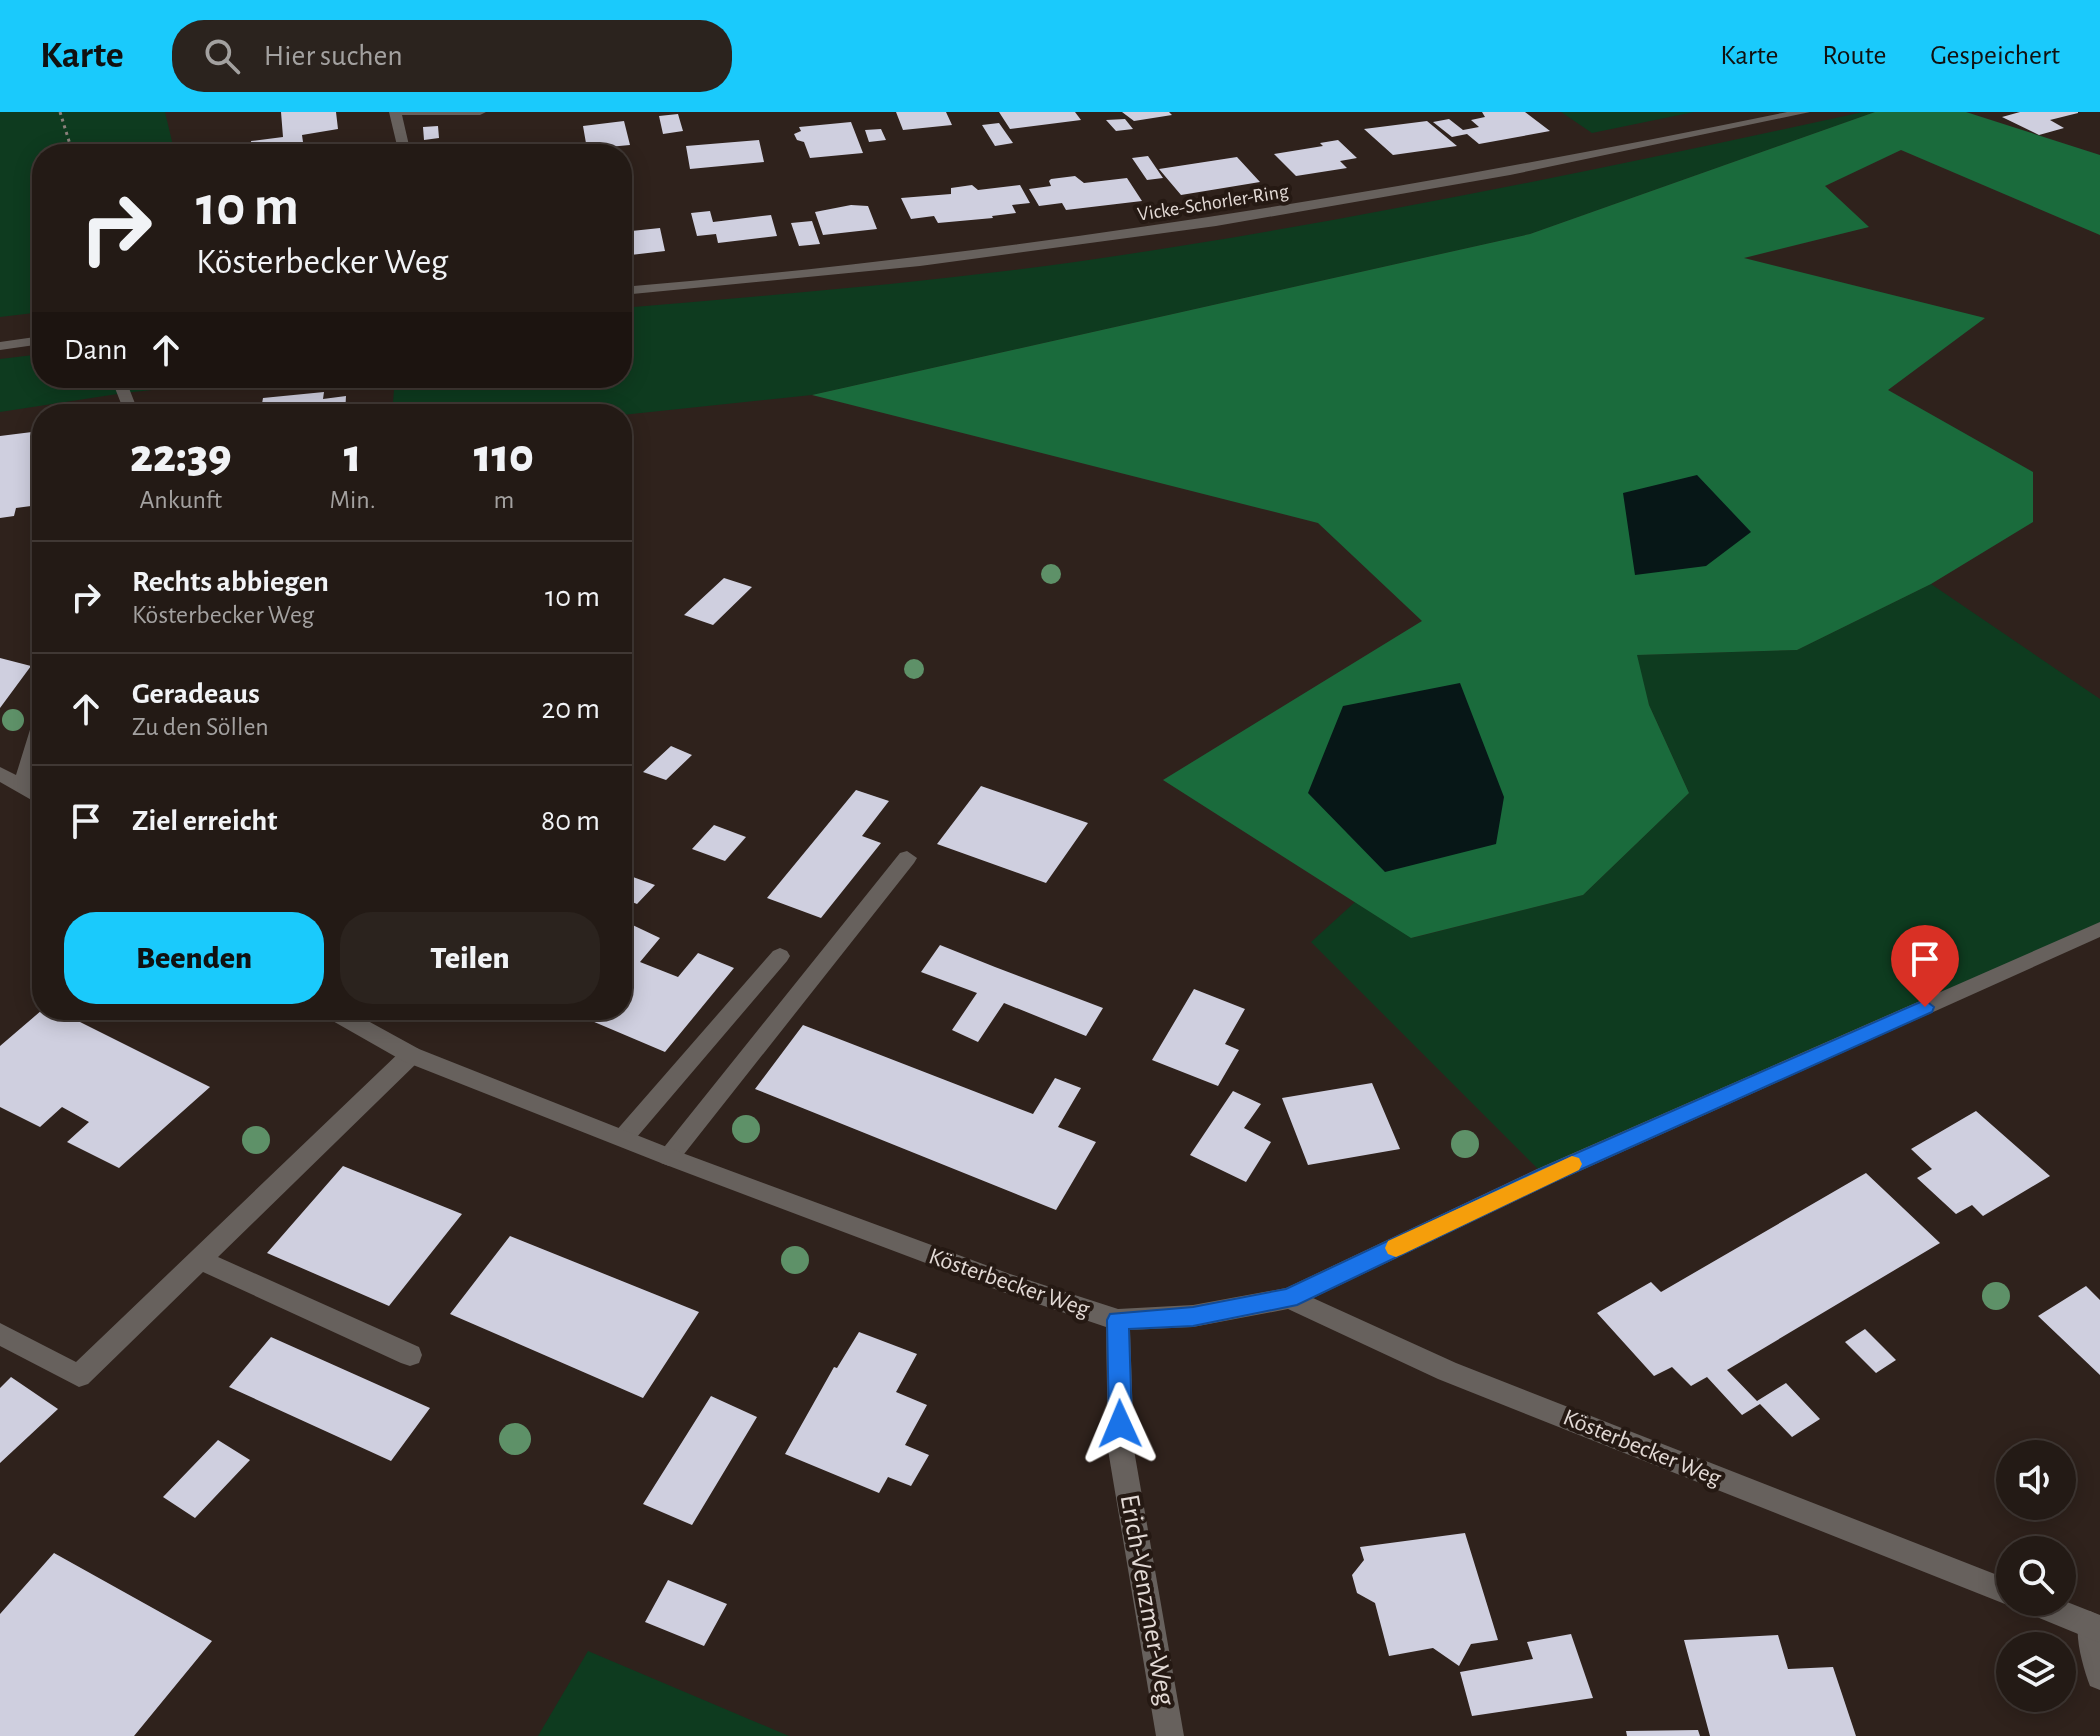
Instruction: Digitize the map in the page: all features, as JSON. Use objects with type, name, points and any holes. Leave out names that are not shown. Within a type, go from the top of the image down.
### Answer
[{"type":"street","points":[[403,144],[396,113],[480,112]]},
{"type":"street","name":"Vicke-Schorler-Ring","points":[[632,290],[867,269],[1225,223],[1566,162],[1804,112]]},
{"type":"street","points":[[0,346],[32,341]]},
{"type":"street","points":[[22,785],[32,752]]},
{"type":"street","points":[[0,773],[32,792]]},
{"type":"street","points":[[669,1157],[907,858]]},
{"type":"street","points":[[1289,1298],[1545,1176],[2100,929]]},
{"type":"street","points":[[623,1138],[780,956]]},
{"type":"street","name":"Kösterbecker Weg","points":[[349,1020],[411,1055],[669,1157],[1008,1284],[1118,1320],[1193,1316],[1289,1298],[1447,1371],[1996,1587]]},
{"type":"street","points":[[0,1334],[79,1376],[411,1055]]},
{"type":"street","points":[[199,1259],[410,1355]]},
{"type":"street","name":"Erich-Venzmer-Weg","points":[[1118,1320],[1121,1450],[1170,1736]]},
{"type":"street","points":[[2067,1616],[2095,1627],[2100,1676]]},
{"type":"path","points":[[60,112],[70,144]]},
{"type":"green space","points":[[0,112],[165,112],[173,144],[32,144],[32,313],[0,317]]},
{"type":"green space","points":[[1561,112],[1694,112],[1592,133]]},
{"type":"green space","points":[[1875,112],[1530,234],[812,395],[632,414],[632,404],[393,404],[394,388],[632,388],[632,307],[848,288],[1075,262],[1273,231]]},
{"type":"green space","points":[[1875,112],[1966,112],[2100,155],[2100,235],[1901,150],[1825,186],[1869,227],[1744,258],[1985,318],[1888,390],[2033,472],[2033,522],[1931,584],[1797,650],[1637,655],[1649,705],[1689,793],[1583,895],[1411,938],[1163,780],[1422,621],[1318,523],[812,395],[1530,234]]},
{"type":"green space","points":[[32,355],[32,388],[170,388],[32,404],[32,407],[0,412],[0,359]]},
{"type":"green space","points":[[1931,584],[2100,699],[2100,929],[1545,1176],[1311,942],[1355,902],[1412,938],[1583,895],[1689,793],[1649,705],[1636,655],[1797,650]]},
{"type":"green space","points":[[588,1651],[789,1736],[538,1736]]},
{"type":"shaded area","points":[[1697,475],[1751,532],[1706,566],[1635,575],[1623,493]]},
{"type":"shaded area","points":[[1460,683],[1504,797],[1496,844],[1385,872],[1308,793],[1343,706]]},
{"type":"building","points":[[281,112],[336,112],[338,129],[302,135],[303,142],[251,144],[251,141],[283,137]]},
{"type":"building","points":[[896,112],[946,112],[952,125],[903,130]]},
{"type":"building","points":[[999,112],[1075,112],[1081,120],[1010,129]]},
{"type":"building","points":[[1122,112],[1169,112],[1172,115],[1134,121]]},
{"type":"building","points":[[1482,112],[1525,112],[1550,131],[1479,144],[1467,134],[1452,137],[1433,122],[1449,119],[1463,130],[1479,127],[1471,120],[1485,117]]},
{"type":"building","points":[[2020,112],[2078,113],[2050,120],[2064,128],[2039,135],[2002,117]]},
{"type":"building","points":[[678,114],[683,131],[663,134],[659,116]]},
{"type":"building","points":[[1125,119],[1133,129],[1116,131],[1106,120]]},
{"type":"building","points":[[624,121],[630,144],[586,144],[583,126]]},
{"type":"building","points":[[1427,121],[1457,146],[1393,155],[1364,129]]},
{"type":"building","points":[[851,122],[863,153],[810,158],[804,142],[797,140],[794,134],[801,131],[799,127]]},
{"type":"building","points":[[999,123],[1013,143],[995,146],[982,125]]},
{"type":"building","points":[[438,126],[439,138],[424,140],[423,127]]},
{"type":"building","points":[[881,129],[886,140],[869,142],[865,130]]},
{"type":"building","points":[[759,140],[764,162],[690,169],[686,146]]},
{"type":"building","points":[[1338,140],[1357,158],[1340,161],[1347,168],[1296,176],[1274,154],[1323,146],[1320,143]]},
{"type":"building","points":[[1148,156],[1163,178],[1147,180],[1132,158]]},
{"type":"building","points":[[1237,157],[1260,182],[1181,195],[1159,169]]},
{"type":"building","points":[[1075,176],[1084,183],[1127,178],[1142,201],[1066,210],[1062,203],[1039,206],[1029,189],[1051,186],[1051,179]]},
{"type":"building","points":[[972,185],[978,190],[1020,185],[1030,203],[1012,205],[1016,213],[993,218],[938,223],[934,216],[911,219],[901,198],[951,194],[951,188]]},
{"type":"building","points":[[851,205],[868,206],[877,229],[823,235],[815,212]]},
{"type":"building","points":[[710,211],[713,222],[771,215],[777,236],[718,243],[716,234],[697,236],[691,213]]},
{"type":"building","points":[[812,221],[820,244],[799,246],[791,223]]},
{"type":"building","points":[[660,228],[665,251],[632,255],[632,231]]},
{"type":"building","points":[[324,392],[323,399],[346,396],[346,404],[262,404],[263,398]]},
{"type":"building","points":[[32,432],[31,506],[16,508],[14,516],[0,518],[0,436]]},
{"type":"building","points":[[724,578],[752,587],[713,625],[684,615]]},
{"type":"building","points":[[0,658],[31,666],[0,708]]},
{"type":"building","points":[[671,746],[692,755],[666,780],[643,772]]},
{"type":"building","points":[[981,786],[1088,823],[1046,883],[937,844]]},
{"type":"building","points":[[856,790],[889,801],[862,836],[881,843],[821,918],[767,898]]},
{"type":"building","points":[[714,825],[746,837],[725,861],[692,849]]},
{"type":"building","points":[[632,877],[655,885],[637,904],[632,902]]},
{"type":"building","points":[[632,925],[660,938],[640,962],[678,977],[698,953],[734,968],[665,1052],[590,1020],[632,1020]]},
{"type":"building","points":[[940,945],[1103,1008],[1086,1036],[1004,1003],[978,1042],[952,1030],[977,993],[921,972]]},
{"type":"building","points":[[1194,989],[1245,1009],[1225,1044],[1239,1050],[1218,1086],[1152,1060]]},
{"type":"building","points":[[32,1019],[76,1020],[210,1087],[119,1168],[67,1142],[89,1122],[62,1107],[40,1127],[0,1107],[0,1046]]},
{"type":"building","points":[[803,1025],[1033,1114],[1055,1078],[1081,1088],[1058,1127],[1096,1142],[1056,1210],[755,1089]]},
{"type":"building","points":[[1372,1083],[1400,1149],[1308,1165],[1282,1098]]},
{"type":"building","points":[[1233,1091],[1261,1104],[1244,1128],[1271,1142],[1246,1182],[1190,1155]]},
{"type":"building","points":[[1976,1111],[2050,1176],[1983,1216],[1972,1205],[1956,1214],[1917,1178],[1932,1169],[1911,1149]]},
{"type":"building","points":[[343,1166],[462,1214],[389,1306],[267,1253]]},
{"type":"building","points":[[1866,1173],[1940,1243],[1727,1370],[1757,1401],[1786,1383],[1820,1419],[1792,1437],[1760,1404],[1742,1415],[1707,1377],[1691,1386],[1672,1367],[1654,1376],[1597,1313],[1651,1282],[1661,1292]]},
{"type":"building","points":[[510,1236],[699,1312],[643,1398],[450,1314]]},
{"type":"building","points":[[2086,1286],[2100,1300],[2100,1375],[2038,1316]]},
{"type":"building","points":[[1865,1329],[1896,1360],[1876,1373],[1845,1342]]},
{"type":"building","points":[[859,1332],[917,1354],[896,1392],[927,1405],[905,1445],[929,1455],[911,1486],[888,1477],[879,1493],[785,1454],[834,1367],[837,1368]]},
{"type":"building","points":[[271,1337],[430,1408],[391,1461],[229,1387]]},
{"type":"building","points":[[11,1377],[58,1409],[0,1463],[0,1388]]},
{"type":"building","points":[[711,1396],[757,1417],[692,1525],[643,1504]]},
{"type":"building","points":[[218,1440],[250,1460],[195,1518],[163,1497]]},
{"type":"building","points":[[1465,1533],[1498,1640],[1471,1644],[1459,1666],[1433,1648],[1389,1656],[1375,1603],[1357,1593],[1352,1575],[1364,1560],[1360,1547]]},
{"type":"building","points":[[54,1553],[212,1641],[134,1736],[0,1736],[0,1614]]},
{"type":"building","points":[[668,1580],[727,1604],[704,1646],[645,1622]]},
{"type":"building","points":[[1571,1634],[1593,1698],[1472,1716],[1460,1672],[1533,1659],[1527,1642]]},
{"type":"building","points":[[1778,1635],[1788,1669],[1833,1667],[1856,1736],[1710,1736],[1684,1640]]},
{"type":"building","points":[[1698,1730],[1700,1736],[1627,1736],[1626,1731]]},
{"type":"slow traffic","points":[[1396,1248],[1572,1164]]},
{"type":"route","points":[[1120,1424],[1118,1320],[1193,1316],[1289,1298],[1545,1176],[1925,1007]]}]
